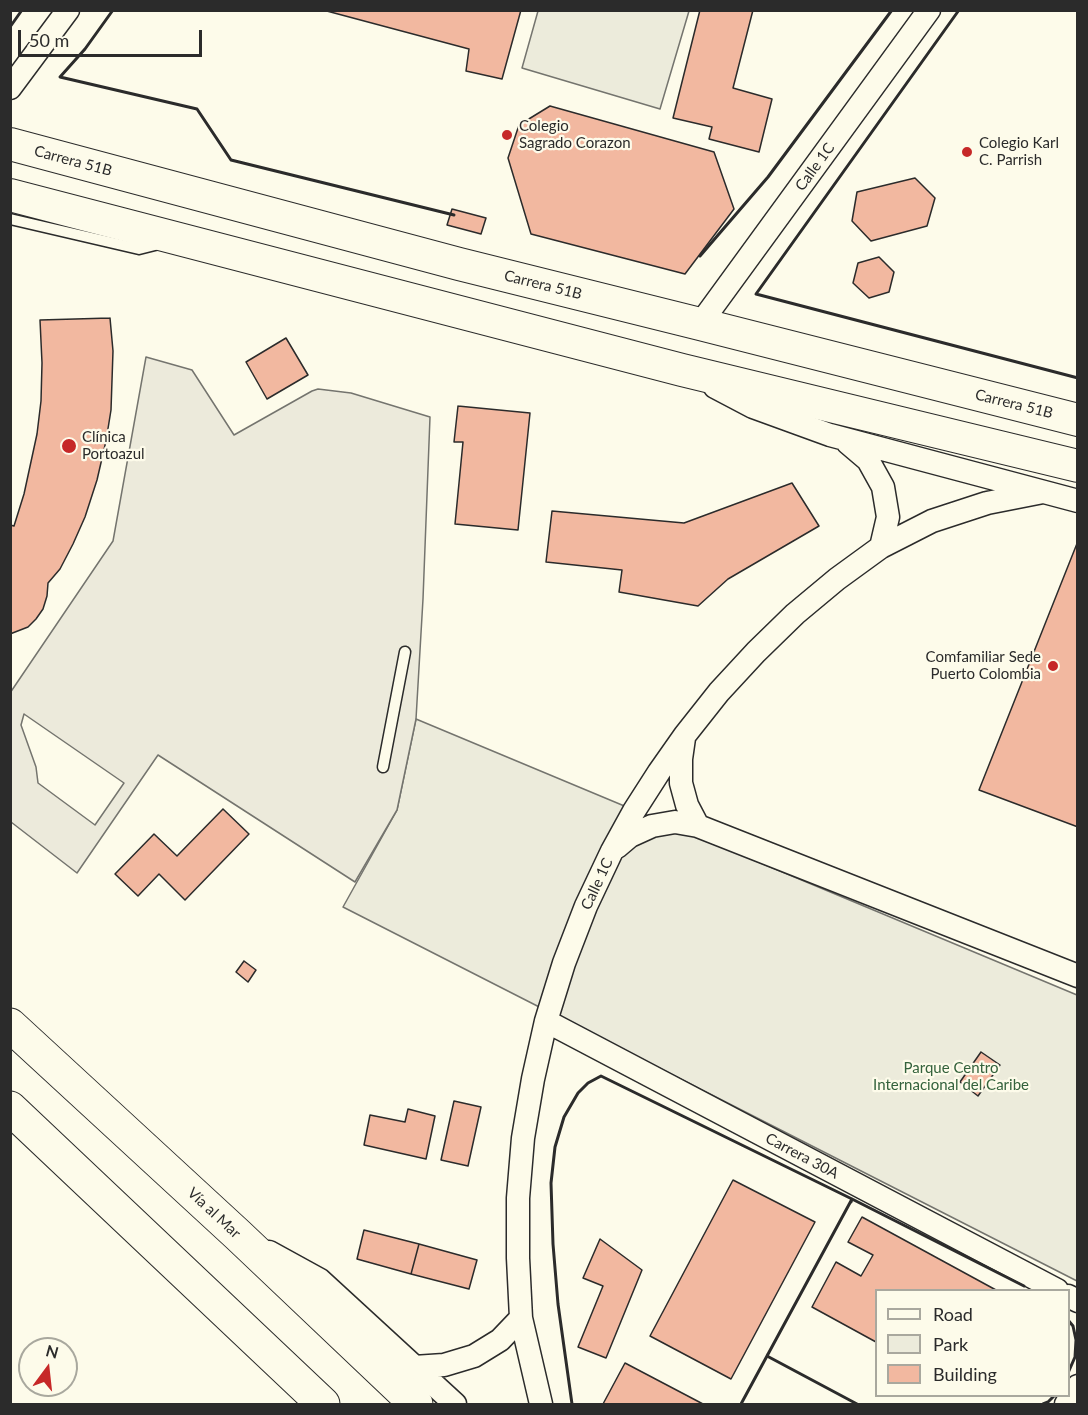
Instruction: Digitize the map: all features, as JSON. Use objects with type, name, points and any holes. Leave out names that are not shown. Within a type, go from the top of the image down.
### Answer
[{"type":"highway","name":"Vía al Mar","points":[[10,1025],[238,1235],[416,1404]]},
{"type":"highway","points":[[10,1108],[322,1404]]},
{"type":"main road","name":"Carrera 51B","points":[[10,144],[459,264],[1077,420]]},
{"type":"main road","points":[[10,195],[681,370],[1077,466]]},
{"type":"street","points":[[10,88],[68,10]]},
{"type":"street","name":"Calle 1C","points":[[700,324],[929,10]]},
{"type":"street","points":[[681,370],[753,407],[845,440],[1077,501]]},
{"type":"street","points":[[845,440],[868,460],[883,487],[888,517],[881,547]]},
{"type":"street","name":"Calle 1C","points":[[541,1404],[521,1318],[518,1198],[524,1138],[533,1079],[546,1021],[564,963],[586,906],[612,851],[658,772],[726,684],[795,614],[837,579],[881,547],[932,521],[987,503],[1043,492]]},
{"type":"street","points":[[685,735],[681,759],[681,783],[687,805],[698,826]]},
{"type":"street","points":[[612,851],[630,836],[652,826],[675,822],[698,826],[1077,976]]},
{"type":"street","name":"Carrera 30A","points":[[546,1021],[1056,1289]]},
{"type":"street","points":[[238,1235],[320,1280],[456,1404]]},
{"type":"street","points":[[414,1367],[444,1365],[474,1356],[500,1340],[521,1318]]},
{"type":"street","points":[[1066,1404],[1077,1386]]},
{"type":"lane","points":[[10,219],[139,249],[179,238]]},
{"type":"lane","points":[[383,767],[405,652]]},
{"type":"green space","points":[[538,11],[689,11],[660,109],[522,68]]},
{"type":"green space","name":"Parque Centro Internacional del Caribe","points":[[416,719],[1077,995],[1077,1281],[343,907],[397,810]]},
{"type":"shaded area","points":[[146,357],[192,370],[234,435],[318,389],[351,393],[430,417],[416,719],[397,810],[355,882],[158,755],[77,873],[11,822],[10,693],[113,541]],"holes":[[[24,714],[124,783],[95,825],[38,783],[36,767],[21,725]]]},
{"type":"building","points":[[323,10],[521,10],[502,79],[466,71],[469,49]]},
{"type":"building","points":[[700,10],[753,10],[733,88],[772,99],[759,152],[709,139],[712,127],[673,118]]},
{"type":"building","points":[[550,106],[714,152],[734,209],[685,274],[531,234],[508,158],[519,125]]},
{"type":"building","points":[[915,178],[935,198],[927,226],[871,241],[852,221],[857,192]]},
{"type":"building","points":[[452,209],[486,218],[481,234],[447,225]]},
{"type":"building","points":[[879,257],[894,272],[889,292],[869,298],[853,283],[858,263]]},
{"type":"building","points":[[110,318],[113,351],[111,410],[97,480],[73,544],[60,569],[48,583],[43,609],[28,627],[10,634],[10,525],[14,526],[24,494],[37,434],[42,363],[40,320]]},
{"type":"building","points":[[286,338],[308,375],[267,399],[246,362]]},
{"type":"building","points":[[458,406],[530,413],[518,530],[455,524],[463,442],[454,442]]},
{"type":"building","points":[[792,483],[819,526],[728,579],[698,606],[619,592],[622,570],[546,562],[552,511],[684,523]]},
{"type":"building","name":"Comfamiliar Sede Puerto Colombia","points":[[1078,541],[1078,827],[979,790]]},
{"type":"building","points":[[223,809],[249,834],[185,900],[159,874],[138,896],[115,874],[154,834],[177,856]]},
{"type":"building","points":[[244,961],[256,970],[248,982],[236,972]]},
{"type":"building","points":[[981,1052],[1000,1065],[978,1096],[960,1082]]},
{"type":"building","points":[[454,1101],[481,1107],[468,1166],[441,1160]]},
{"type":"building","points":[[408,1109],[435,1116],[426,1159],[364,1145],[370,1115],[405,1122]]},
{"type":"building","points":[[733,1180],[815,1222],[731,1379],[650,1336]]},
{"type":"building","points":[[862,1217],[994,1289],[875,1289],[875,1341],[812,1307],[836,1262],[861,1276],[873,1255],[848,1242]]},
{"type":"building","points":[[364,1230],[419,1244],[411,1274],[357,1259]]},
{"type":"building","points":[[600,1239],[642,1270],[606,1358],[578,1347],[603,1286],[583,1278]]},
{"type":"building","points":[[419,1244],[477,1260],[469,1289],[411,1274]]},
{"type":"building","points":[[625,1363],[703,1404],[603,1404]]},
{"type":"wall","points":[[10,27],[22,10]]},
{"type":"wall","points":[[113,10],[85,49],[60,77],[197,109],[231,160],[454,215]]},
{"type":"wall","points":[[700,256],[768,177],[892,10]]},
{"type":"wall","points":[[959,10],[756,294],[1078,378]]},
{"type":"wall","points":[[572,1404],[558,1304],[551,1183],[555,1147],[564,1117],[578,1093],[588,1083],[601,1076],[852,1199],[741,1404]]},
{"type":"wall","points":[[851,1202],[852,1199],[1024,1286]]},
{"type":"wall","points":[[1070,1322],[1076,1340],[1075,1357],[1070,1368]]},
{"type":"wall","points":[[768,1354],[767,1356],[857,1404]]},
{"type":"wall","points":[[1043,1404],[1053,1397]]},
{"type":"place","name":"Colegio Sagrado Corazon","points":[[507,135]]},
{"type":"place","name":"Colegio Karl C. Parrish","points":[[967,152]]},
{"type":"place","name":"Clínica Portoazul","points":[[69,446]]},
{"type":"place","name":"Comfamiliar Sede Puerto Colombia","points":[[1053,666]]}]
